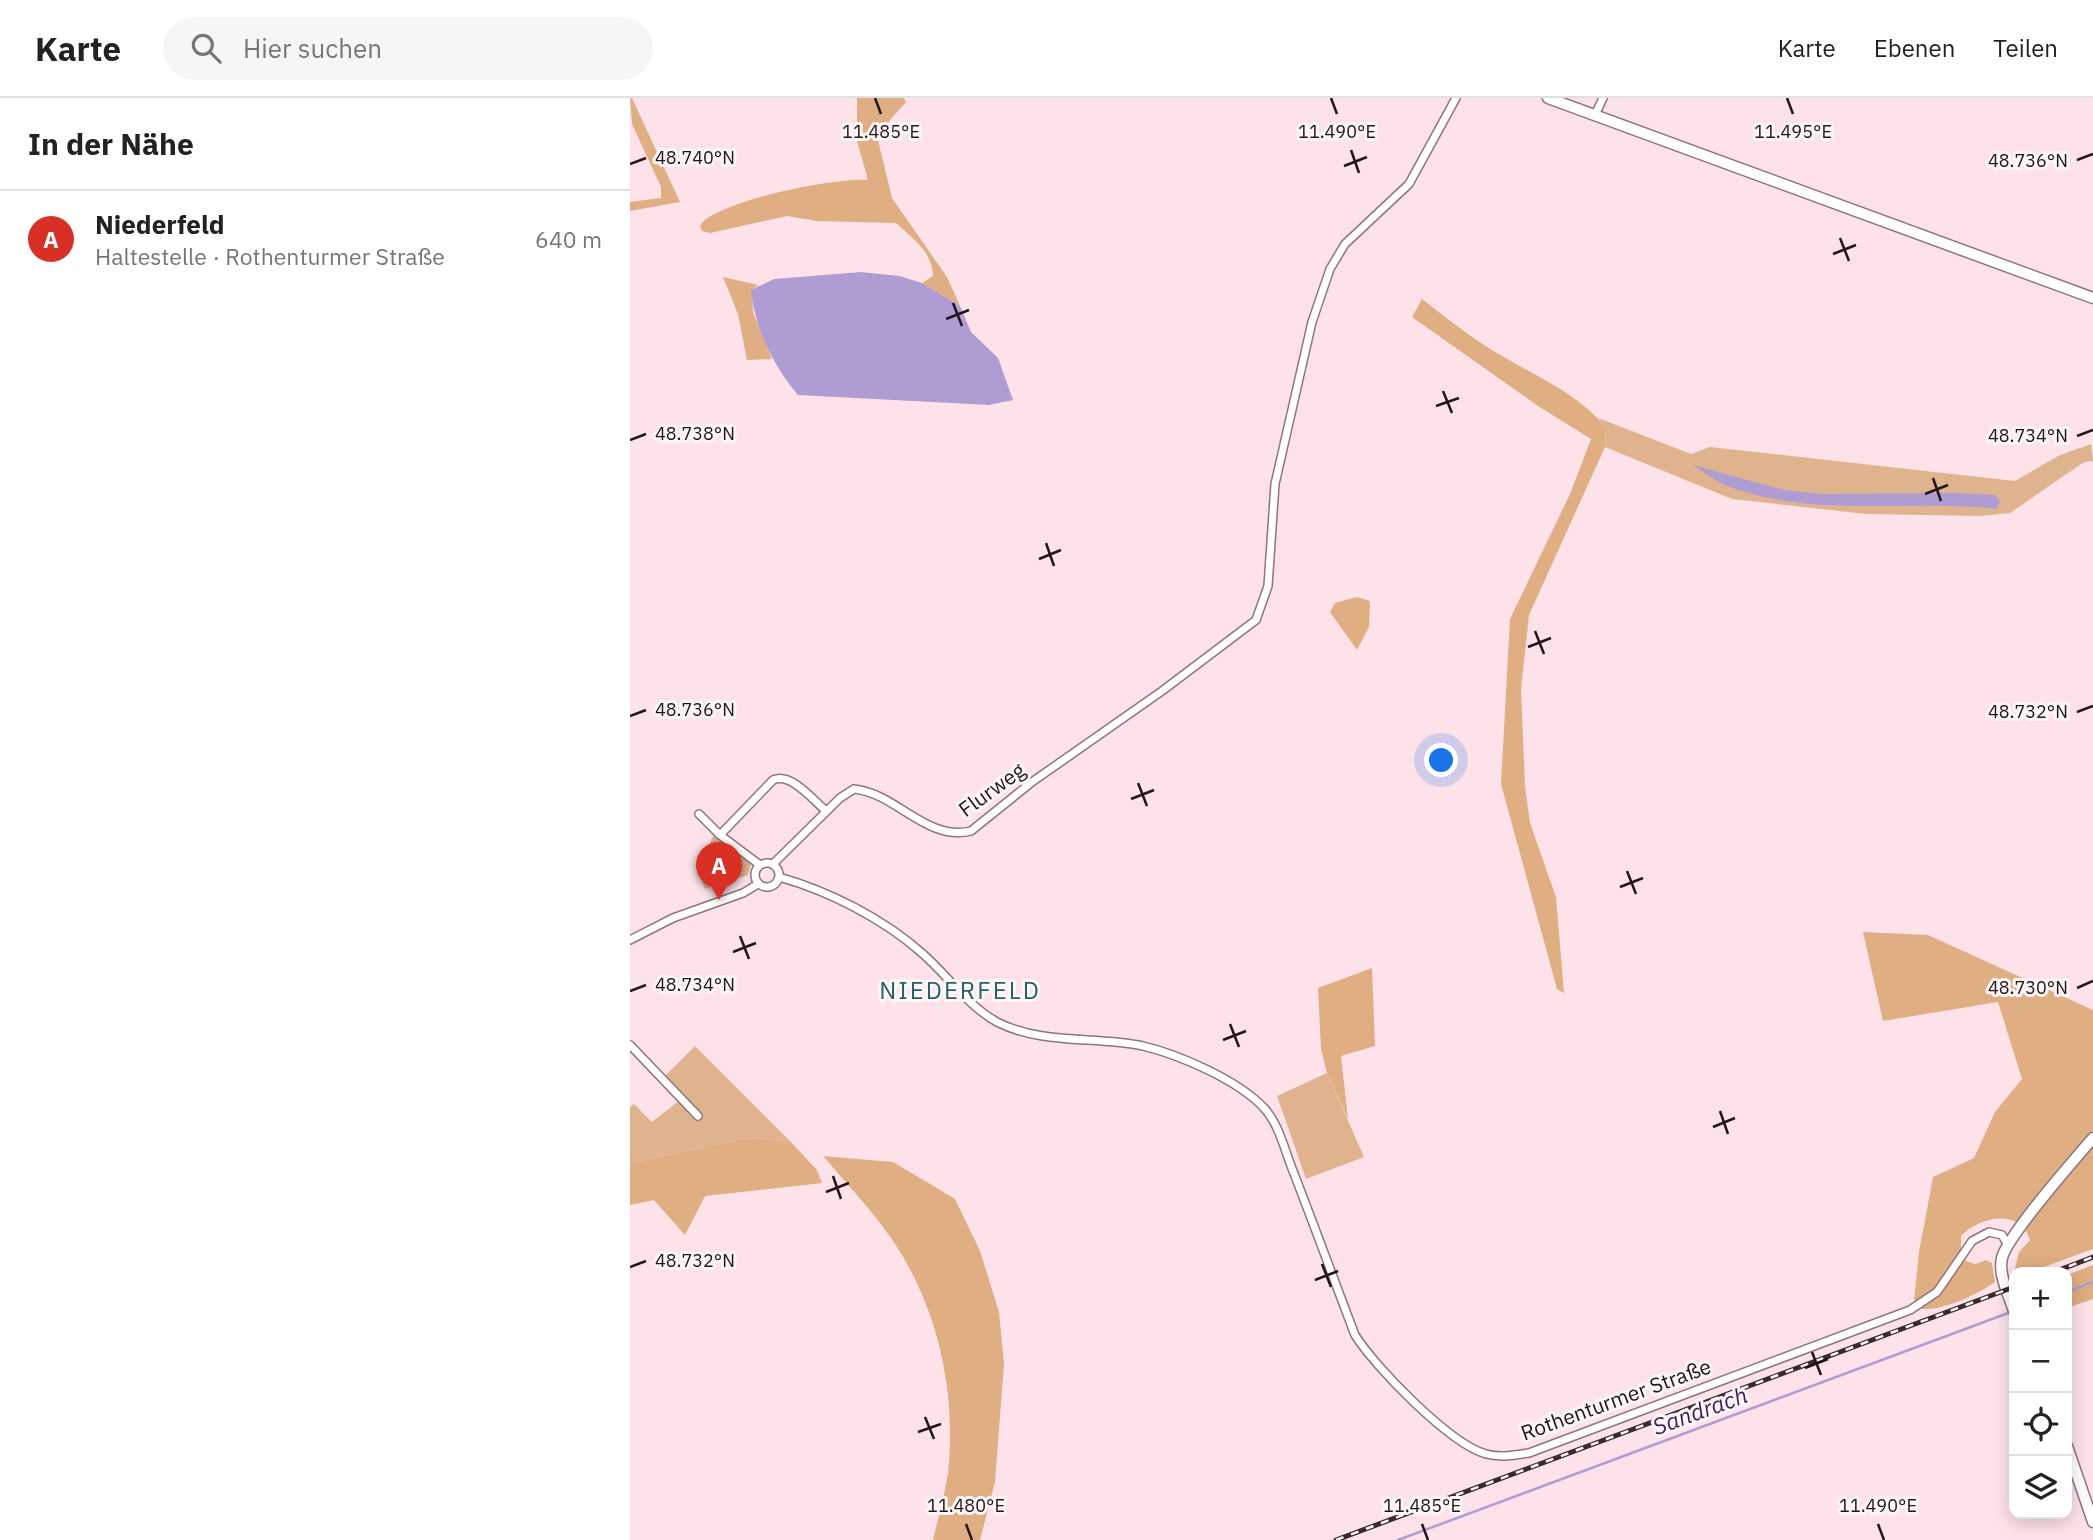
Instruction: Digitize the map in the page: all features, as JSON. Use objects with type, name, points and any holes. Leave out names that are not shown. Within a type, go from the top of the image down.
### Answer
[{"type":"main road","points":[[1548,98],[2093,298]]},
{"type":"main road","points":[[2009,1295],[2002,1259],[2008,1245],[2093,1138]]},
{"type":"main road","points":[[2070,1456],[2093,1522]]},
{"type":"street","name":"Flurweg","points":[[773,864],[846,792],[862,789],[943,831],[971,831],[1032,782],[1162,691],[1256,620],[1268,586],[1275,484],[1312,322],[1330,269],[1345,244],[1409,184],[1456,98]]},
{"type":"street","points":[[1595,115],[1603,98]]},
{"type":"street","points":[[720,835],[768,784],[778,778],[790,781],[826,811]]},
{"type":"street","points":[[630,940],[673,918],[743,893],[758,884],[771,887],[779,877],[773,864],[760,865],[720,835],[699,814]]},
{"type":"street","points":[[758,884],[755,872],[760,865]]},
{"type":"street","name":"Rothenturmer Straße","points":[[779,877],[824,893],[902,937],[924,954],[977,1008],[1002,1024],[1040,1036],[1121,1043],[1176,1055],[1205,1068],[1257,1102],[1275,1126],[1355,1335],[1367,1355],[1452,1433],[1485,1454],[1508,1457],[1529,1453],[1910,1310],[1937,1292],[1972,1241],[1989,1232],[2002,1235],[2008,1245]]},
{"type":"street","points":[[630,1045],[698,1116]]},
{"type":"shaded area","points":[[630,98],[680,202],[630,211],[630,202],[661,198],[661,187],[632,124]]},
{"type":"shaded area","points":[[857,98],[904,98],[906,102],[890,120],[878,140],[892,198],[947,277],[960,306],[922,283],[933,276],[929,259],[920,246],[896,223],[816,221],[787,216],[710,233],[702,231],[700,226],[710,217],[751,200],[831,182],[868,180],[857,141]]},
{"type":"shaded area","points":[[861,272],[899,276],[922,283],[960,306],[971,332],[998,358],[1013,400],[989,405],[798,395],[767,346],[751,290],[774,279]]},
{"type":"shaded area","points":[[723,277],[758,285],[752,290],[753,312],[772,359],[747,360],[738,314]]},
{"type":"shaded area","points":[[1422,299],[1487,347],[1581,403],[1606,428],[1605,447],[1529,615],[1521,689],[1525,786],[1530,823],[1556,897],[1564,993],[1557,989],[1501,784],[1510,619],[1570,494],[1591,439],[1538,406],[1412,317]]},
{"type":"shaded area","points":[[1598,418],[1691,454],[1710,447],[2015,481],[2058,456],[2091,444],[2093,461],[2084,462],[2010,513],[1980,516],[1866,514],[1732,499],[1605,447],[1606,428]]},
{"type":"shaded area","points":[[1693,465],[1784,490],[1821,494],[1958,493],[1994,495],[2000,500],[1997,509],[1791,502],[1725,485]]},
{"type":"shaded area","points":[[1357,597],[1370,601],[1369,627],[1357,650],[1330,612],[1335,603]]},
{"type":"shaded area","points":[[714,834],[751,864],[748,875],[705,889],[698,869]]},
{"type":"shaded area","points":[[1863,932],[1928,935],[2093,1010],[2093,1249],[2044,1267],[2015,1267],[2019,1252],[2030,1240],[2025,1230],[2009,1219],[1988,1220],[1961,1236],[1961,1251],[1966,1261],[1975,1264],[1986,1260],[1992,1263],[1995,1282],[1970,1297],[1941,1307],[1922,1309],[1914,1300],[1919,1252],[1933,1177],[1974,1158],[1995,1112],[2022,1079],[1998,1002],[1883,1021]]},
{"type":"shaded area","points":[[1372,968],[1375,1046],[1341,1056],[1348,1119],[1327,1073],[1321,1049],[1318,988]]},
{"type":"shaded area","points":[[695,1046],[790,1141],[747,1138],[630,1163],[630,1107],[634,1104],[652,1122],[684,1097],[665,1076]]},
{"type":"shaded area","points":[[1327,1073],[1364,1157],[1306,1179],[1277,1096]]},
{"type":"shaded area","points":[[747,1138],[790,1141],[817,1170],[822,1183],[705,1196],[685,1235],[654,1200],[630,1205],[630,1163]]},
{"type":"shaded area","points":[[823,1156],[893,1162],[955,1199],[980,1251],[999,1312],[1004,1364],[995,1482],[980,1540],[933,1540],[947,1481],[950,1442],[946,1380],[932,1320],[921,1291],[891,1238]]},
{"type":"shaded area","points":[[2093,1265],[2093,1299],[2072,1306],[2072,1273]]},
{"type":"waterway","name":"Sandrach","points":[[2072,1290],[2093,1282]]},
{"type":"waterway","name":"Sandrach","points":[[1398,1540],[2009,1313]]},
{"type":"railway","points":[[2067,1267],[2093,1257]]},
{"type":"railway","points":[[1336,1540],[2009,1289]]},
{"type":"place","name":"Niederfeld","points":[[719,900]]},
{"type":"district","name":"NIEDERFELD","points":[[960,991]]}]
